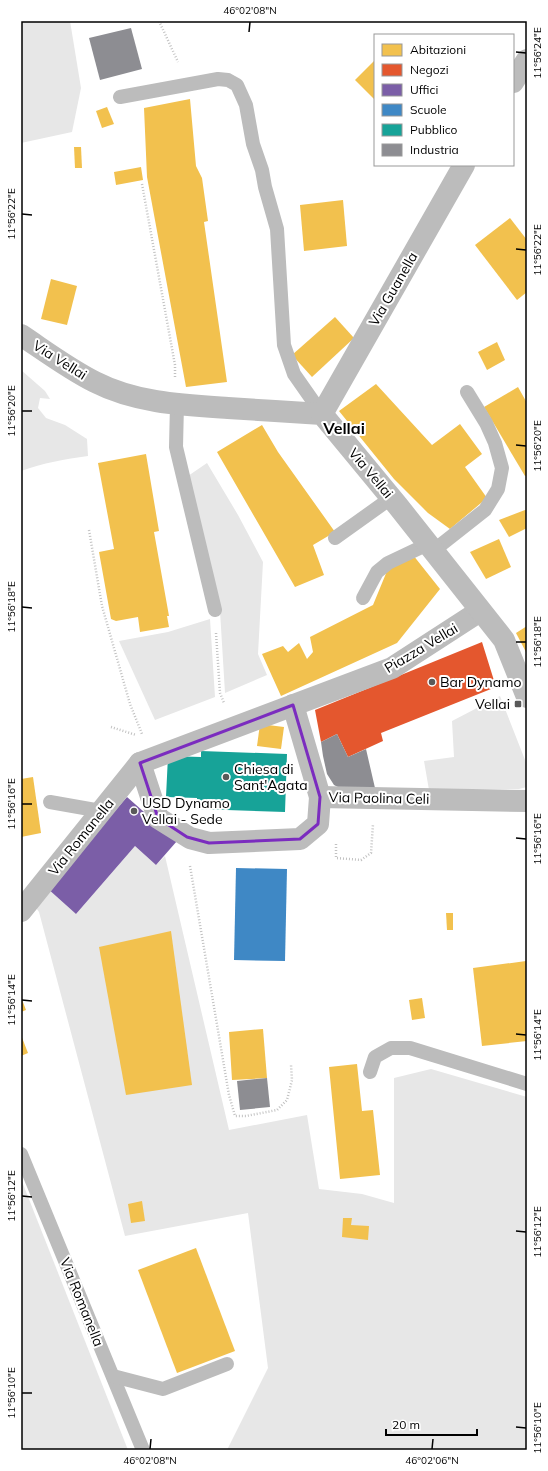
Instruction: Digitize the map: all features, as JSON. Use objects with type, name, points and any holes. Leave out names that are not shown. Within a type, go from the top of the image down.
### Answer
[{"type":"street","name":"Via Guanella","points":[[322,414],[463,166]]},
{"type":"street","name":"Via Vellai","points":[[21,334],[63,363],[96,382],[128,394],[177,404],[322,414],[504,640],[527,697]]},
{"type":"street","name":"Piazza Vellai","points":[[140,763],[392,668],[480,611]]},
{"type":"street","points":[[292,705],[320,797]]},
{"type":"street","name":"Via Paolina Celi","points":[[140,763],[158,818],[190,838],[209,843],[300,839],[318,824],[320,797],[527,801]]},
{"type":"street","name":"Via Romanella","points":[[21,911],[140,763]]},
{"type":"lane","points":[[120,97],[218,79],[228,80],[237,85],[246,105],[253,144],[262,170],[276,229],[284,345],[294,374],[322,414]]},
{"type":"lane","points":[[364,598],[377,572],[388,563],[430,548],[485,510],[498,489],[502,468],[495,443],[486,423],[467,392]]},
{"type":"lane","points":[[177,404],[176,447],[215,610]]},
{"type":"lane","points":[[335,538],[391,498]]},
{"type":"lane","points":[[50,802],[101,811]]},
{"type":"lane","points":[[370,1072],[374,1057],[391,1048],[410,1048],[527,1084]]},
{"type":"lane","name":"Via Romanella","points":[[21,1154],[143,1450]]},
{"type":"lane","points":[[113,1376],[163,1389],[227,1364]]},
{"type":"path","points":[[159,21],[187,84]]},
{"type":"path","points":[[142,184],[175,365],[177,404]]},
{"type":"path","points":[[89,530],[102,606],[130,704],[144,738],[111,727]]},
{"type":"path","points":[[215,610],[220,692],[235,728]]},
{"type":"path","points":[[190,838],[189,862],[229,1095],[235,1116],[246,1116],[277,1110],[287,1100],[292,1080],[291,1065]]},
{"type":"path","points":[[336,858],[361,860],[370,853]]},
{"type":"highlighted area","points":[[293,705],[320,797],[318,824],[300,839],[209,843],[187,837],[158,818],[140,763]]},
{"type":"shaded area","points":[[21,21],[70,21],[81,88],[72,132],[21,143]]},
{"type":"shaded area","points":[[21,370],[45,391],[50,399],[40,398],[38,408],[46,418],[65,425],[87,439],[88,456],[71,458],[21,471]]},
{"type":"shaded area","points":[[207,463],[238,515],[263,562],[258,654],[267,675],[225,693],[220,611],[188,476]]},
{"type":"shaded area","points":[[210,619],[215,697],[155,720],[119,641],[168,632]]},
{"type":"shaded area","points":[[500,696],[527,765],[527,787],[519,789],[429,790],[424,761],[454,757],[452,721]]},
{"type":"shaded area","points":[[135,846],[156,865],[165,856],[229,1130],[307,1115],[319,1189],[362,1194],[394,1203],[394,1078],[431,1069],[527,1097],[527,1450],[227,1450],[268,1368],[248,1213],[125,1236],[39,912],[34,905],[47,888],[76,914]]},
{"type":"shaded area","points":[[21,1179],[128,1450],[21,1450]]},
{"type":"building: Abitazioni","points":[[374,61],[374,99],[355,80]]},
{"type":"building: Abitazioni","points":[[190,99],[196,166],[202,178],[208,221],[204,222],[227,382],[186,387],[147,177],[144,108]]},
{"type":"building: Abitazioni","points":[[107,107],[114,124],[102,128],[96,111]]},
{"type":"building: Abitazioni","points":[[74,147],[81,147],[82,168],[75,168]]},
{"type":"building: Abitazioni","points":[[141,167],[143,180],[116,185],[114,172]]},
{"type":"building: Abitazioni","points":[[343,200],[347,246],[304,251],[300,205]]},
{"type":"building: Abitazioni","points":[[510,218],[527,240],[527,292],[517,300],[475,245]]},
{"type":"building: Abitazioni","points":[[51,279],[77,286],[67,325],[41,319]]},
{"type":"building: Abitazioni","points":[[335,317],[354,338],[312,377],[292,355]]},
{"type":"building: Abitazioni","points":[[497,342],[505,360],[487,370],[478,352]]},
{"type":"building: Abitazioni","points":[[376,384],[432,445],[460,424],[482,454],[465,467],[487,498],[450,529],[428,513],[394,479],[339,411]]},
{"type":"building: Abitazioni","points":[[518,387],[527,403],[527,475],[525,476],[484,407]]},
{"type":"building: Abitazioni","points":[[262,425],[278,452],[335,532],[313,545],[324,575],[295,587],[217,452]]},
{"type":"building: Abitazioni","points":[[146,454],[159,531],[154,532],[169,616],[167,616],[169,627],[140,632],[138,617],[116,621],[111,619],[99,552],[114,549],[98,463]]},
{"type":"building: Abitazioni","points":[[525,510],[527,511],[527,528],[509,537],[499,520]]},
{"type":"building: Abitazioni","points":[[499,539],[511,567],[486,579],[470,552]]},
{"type":"building: Abitazioni","points":[[413,555],[440,589],[397,643],[281,696],[262,654],[283,646],[288,652],[299,643],[307,659],[313,652],[310,637],[373,605],[387,571]]},
{"type":"building: Abitazioni","points":[[527,626],[527,654],[516,633]]},
{"type":"building: Abitazioni","points":[[260,724],[284,727],[281,749],[257,746]]},
{"type":"building: Abitazioni","points":[[33,777],[41,833],[21,837],[21,779]]},
{"type":"building: Abitazioni","points":[[446,913],[453,913],[453,930],[447,930]]},
{"type":"building: Abitazioni","points":[[171,931],[192,1085],[126,1095],[99,947]]},
{"type":"building: Abitazioni","points":[[526,961],[527,1041],[482,1046],[473,968]]},
{"type":"building: Abitazioni","points":[[21,997],[26,1010],[21,1012]]},
{"type":"building: Abitazioni","points":[[422,998],[425,1018],[412,1020],[409,1000]]},
{"type":"building: Abitazioni","points":[[263,1029],[267,1078],[232,1080],[229,1032]]},
{"type":"building: Abitazioni","points":[[21,1035],[28,1053],[21,1056]]},
{"type":"building: Abitazioni","points":[[357,1064],[362,1111],[373,1110],[380,1175],[340,1179],[329,1067]]},
{"type":"building: Abitazioni","points":[[142,1201],[145,1221],[131,1223],[128,1204]]},
{"type":"building: Abitazioni","points":[[343,1218],[352,1218],[351,1225],[369,1226],[368,1240],[342,1237]]},
{"type":"building: Abitazioni","points":[[196,1248],[235,1351],[177,1373],[138,1270]]},
{"type":"building: Negozi","points":[[482,642],[496,687],[381,733],[383,741],[348,757],[337,734],[321,742],[315,710]]},
{"type":"building: Uffici","points":[[127,797],[177,841],[156,865],[135,846],[76,914],[47,888]]},
{"type":"building: Scuole","points":[[236,868],[287,869],[285,961],[234,960]]},
{"type":"building: Pubblico","name":"Chiesa di Sant'Agata","points":[[201,751],[287,754],[285,812],[197,809],[197,798],[166,797],[168,756],[201,757]]},
{"type":"building: Industria","points":[[131,28],[142,69],[100,80],[89,38]]},
{"type":"building: Industria","points":[[337,734],[348,757],[366,749],[375,788],[346,791],[334,785],[327,774],[321,742]]},
{"type":"building: Industria","points":[[267,1078],[270,1107],[240,1110],[237,1081]]},
{"type":"place","name":"Bar Dynamo","points":[[432,682]]},
{"type":"place","name":"Vellai","points":[[518,704]]},
{"type":"place","name":"Chiesa di Sant'Agata","points":[[226,777]]},
{"type":"place","name":"USD Dynamo Vellai - Sede","points":[[134,811]]},
{"type":"district","name":"Vellai","points":[[344,428]]}]
